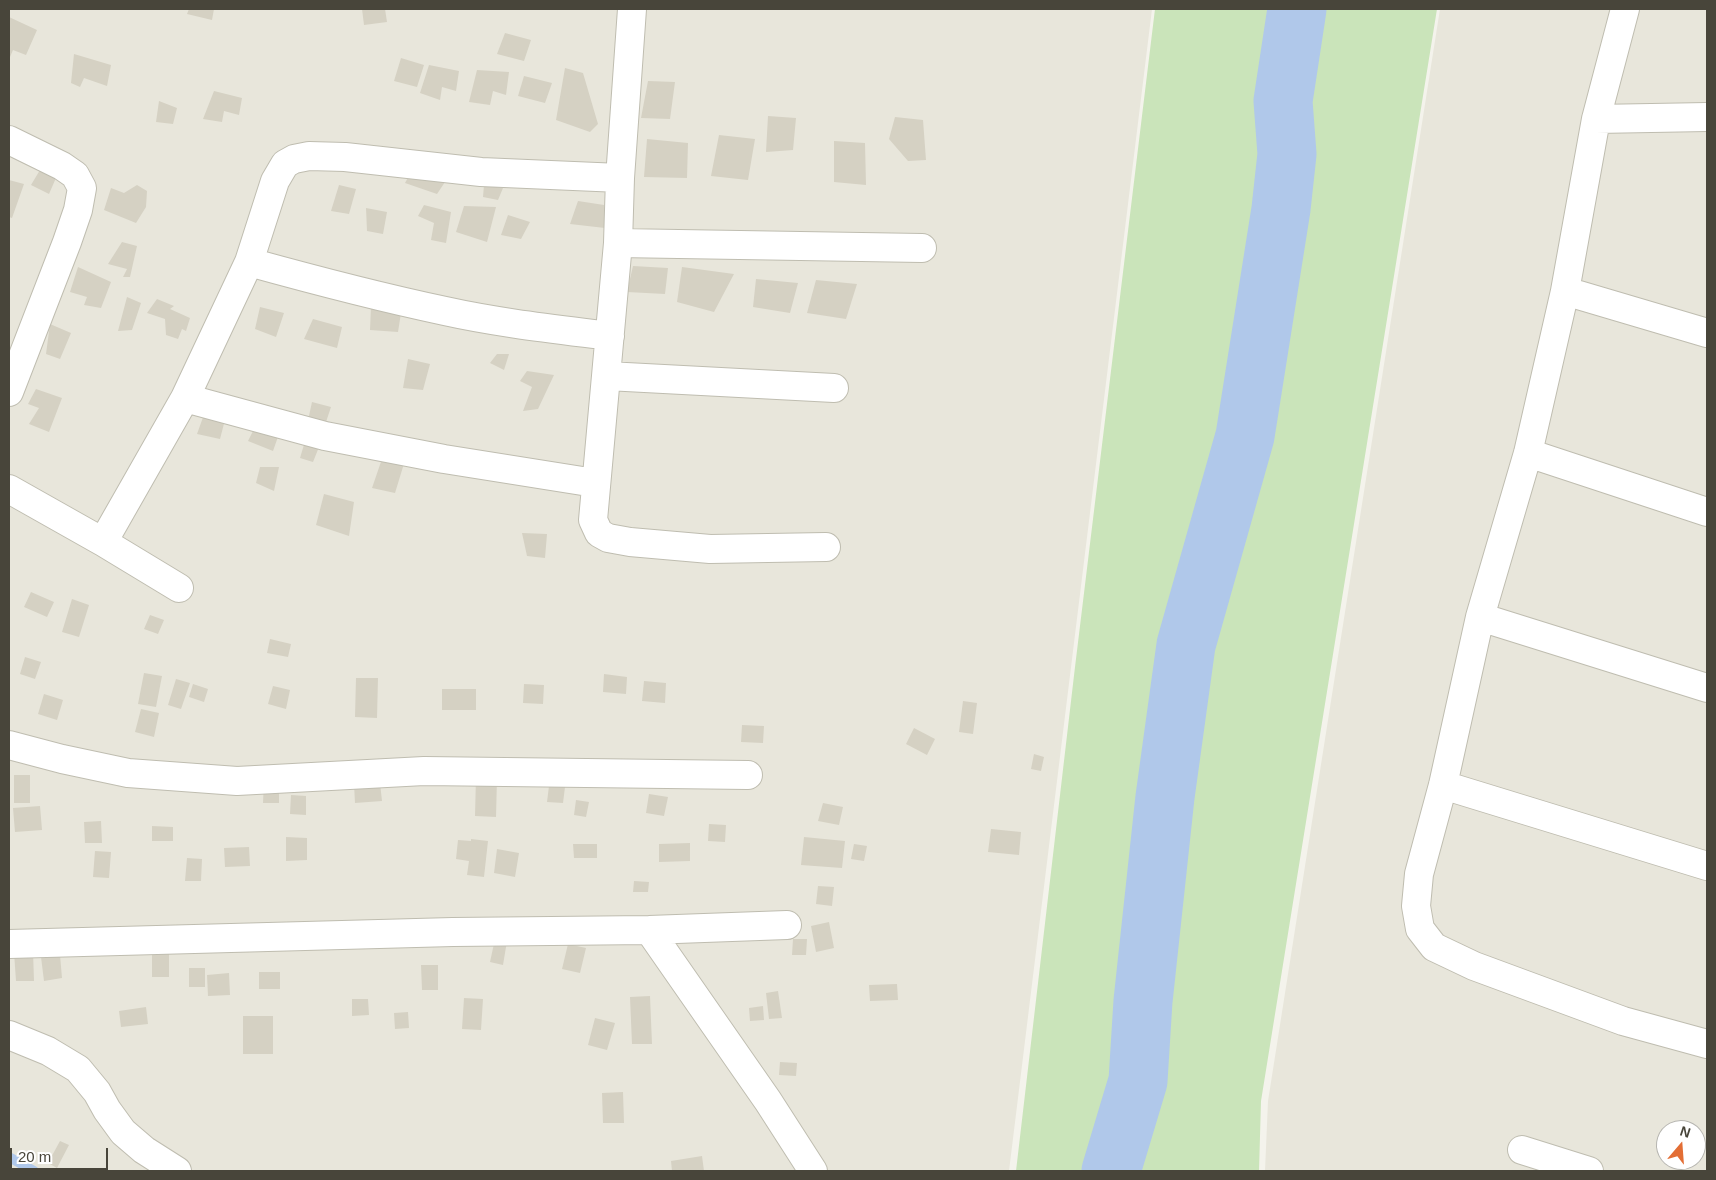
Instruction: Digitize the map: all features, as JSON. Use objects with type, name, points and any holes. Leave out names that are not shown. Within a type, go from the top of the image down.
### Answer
[{"type":"street","points":[[632,9],[620,178],[618,242],[593,520],[599,533],[608,538],[630,542],[710,549],[826,547]]},
{"type":"street","points":[[1625,9],[1596,119],[1566,291],[1528,453],[1480,618],[1444,785],[1419,874],[1416,906],[1420,929],[1434,947],[1474,966],[1623,1021],[1707,1044]]},
{"type":"street","points":[[1596,119],[1707,117]]},
{"type":"street","points":[[9,140],[62,166],[75,175],[82,188],[78,210],[70,234],[9,392]]},
{"type":"street","points":[[103,542],[185,398],[249,262],[275,181],[285,164],[294,159],[309,156],[481,172],[620,178]]},
{"type":"street","points":[[618,242],[922,248]]},
{"type":"street","points":[[249,262],[446,312],[537,328],[610,336]]},
{"type":"street","points":[[1566,291],[1707,333]]},
{"type":"street","points":[[606,376],[834,388]]},
{"type":"street","points":[[185,398],[325,436],[444,459],[595,483]]},
{"type":"street","points":[[1528,453],[1707,512]]},
{"type":"street","points":[[9,489],[103,542],[179,588]]},
{"type":"street","points":[[1480,618],[1707,688]]},
{"type":"street","points":[[9,745],[62,760],[128,774],[237,781],[424,771],[748,775]]},
{"type":"street","points":[[1444,785],[1707,866]]},
{"type":"street","points":[[9,944],[452,932],[649,930],[787,925]]},
{"type":"street","points":[[649,930],[768,1101],[813,1171]]},
{"type":"street","points":[[9,1035],[78,1068],[97,1092],[123,1132],[144,1150],[176,1171]]},
{"type":"street","points":[[1522,1150],[1589,1171]]},
{"type":"shaded area","points":[[9,9],[1152,9],[1009,1171],[9,1171]]},
{"type":"shaded area","points":[[1440,9],[1707,9],[1707,1171],[1265,1171],[1268,1101]]},
{"type":"green space","points":[[1155,9],[1437,9],[1261,1101],[1259,1171],[1016,1171],[1075,667]]},
{"type":"building","points":[[189,9],[214,9],[212,20],[187,14]]},
{"type":"building","points":[[362,9],[385,9],[387,22],[364,25]]},
{"type":"building","points":[[9,17],[37,30],[26,55],[13,50],[9,57]]},
{"type":"building","points":[[505,33],[531,40],[524,61],[497,54]]},
{"type":"building","points":[[74,54],[111,65],[107,86],[84,78],[80,87],[71,83]]},
{"type":"building","points":[[401,58],[424,65],[417,87],[394,81]]},
{"type":"building","points":[[429,65],[459,71],[456,91],[442,87],[440,100],[420,93]]},
{"type":"building","points":[[565,68],[583,73],[598,124],[590,132],[556,120]]},
{"type":"building","points":[[477,70],[509,72],[506,95],[493,91],[490,105],[469,102]]},
{"type":"building","points":[[524,76],[552,83],[545,103],[518,96]]},
{"type":"building","points":[[648,81],[675,82],[670,119],[641,118]]},
{"type":"building","points":[[214,91],[242,98],[239,115],[224,111],[222,122],[203,119]]},
{"type":"building","points":[[159,101],[177,108],[173,124],[156,122]]},
{"type":"building","points":[[768,116],[796,118],[793,150],[766,152]]},
{"type":"building","points":[[895,117],[923,120],[926,160],[908,161],[889,139]]},
{"type":"building","points":[[719,135],[755,139],[748,180],[711,176]]},
{"type":"building","points":[[647,139],[688,143],[687,178],[644,177]]},
{"type":"building","points":[[834,141],[865,143],[866,185],[834,182]]},
{"type":"building","points":[[43,165],[59,171],[49,194],[31,185]]},
{"type":"building","points":[[411,172],[445,182],[437,194],[405,183]]},
{"type":"building","points":[[9,180],[24,184],[12,218],[9,217]]},
{"type":"building","points":[[137,185],[147,191],[146,207],[136,223],[104,210],[111,188],[124,193]]},
{"type":"building","points":[[339,185],[356,189],[349,214],[331,211]]},
{"type":"building","points":[[484,185],[503,188],[498,200],[483,197]]},
{"type":"building","points":[[578,201],[604,205],[605,228],[570,224]]},
{"type":"building","points":[[424,205],[451,212],[446,243],[431,240],[434,223],[418,216]]},
{"type":"building","points":[[464,206],[496,207],[487,242],[456,232]]},
{"type":"building","points":[[366,208],[387,212],[383,234],[367,231]]},
{"type":"building","points":[[508,215],[530,222],[521,239],[501,235]]},
{"type":"building","points":[[122,242],[137,246],[130,277],[123,277],[127,269],[108,264]]},
{"type":"building","points":[[633,266],[668,268],[665,294],[627,292]]},
{"type":"building","points":[[78,267],[111,282],[101,308],[84,305],[87,297],[70,292]]},
{"type":"building","points":[[682,267],[734,274],[714,312],[677,302]]},
{"type":"building","points":[[756,279],[798,283],[790,313],[753,307]]},
{"type":"building","points":[[816,280],[857,284],[846,319],[807,313]]},
{"type":"building","points":[[127,297],[141,303],[132,330],[118,331]]},
{"type":"building","points":[[157,299],[174,306],[170,309],[190,318],[186,331],[182,329],[178,339],[166,335],[165,319],[147,313]]},
{"type":"building","points":[[260,307],[284,313],[276,337],[255,329]]},
{"type":"building","points":[[371,307],[401,313],[398,332],[370,330]]},
{"type":"building","points":[[313,319],[342,327],[337,348],[304,339]]},
{"type":"building","points":[[50,324],[71,333],[60,359],[46,354]]},
{"type":"building","points":[[497,354],[509,354],[504,370],[490,363]]},
{"type":"building","points":[[408,359],[430,364],[423,390],[403,388]]},
{"type":"building","points":[[527,371],[554,375],[538,409],[523,411],[532,387],[520,381]]},
{"type":"building","points":[[36,389],[62,398],[49,432],[29,424],[39,408],[28,404]]},
{"type":"building","points":[[312,402],[331,407],[324,428],[307,425]]},
{"type":"building","points":[[206,409],[226,416],[220,439],[197,434]]},
{"type":"building","points":[[255,427],[280,431],[273,451],[248,441]]},
{"type":"building","points":[[306,438],[321,442],[313,462],[300,458]]},
{"type":"building","points":[[384,453],[406,457],[395,493],[372,488]]},
{"type":"building","points":[[260,467],[279,467],[274,491],[256,483]]},
{"type":"building","points":[[324,494],[354,502],[349,536],[316,525]]},
{"type":"building","points":[[522,533],[547,534],[545,558],[527,556]]},
{"type":"building","points":[[31,592],[54,602],[47,617],[24,607]]},
{"type":"building","points":[[72,599],[89,605],[79,637],[62,632]]},
{"type":"building","points":[[150,615],[164,620],[158,634],[144,629]]},
{"type":"building","points":[[270,639],[291,644],[288,657],[267,653]]},
{"type":"building","points":[[25,657],[41,662],[35,679],[20,674]]},
{"type":"building","points":[[144,673],[162,676],[156,707],[138,704]]},
{"type":"building","points":[[604,674],[627,677],[626,694],[603,692]]},
{"type":"building","points":[[356,678],[378,678],[377,718],[355,717]]},
{"type":"building","points":[[176,679],[190,683],[181,709],[168,705]]},
{"type":"building","points":[[644,681],[666,683],[665,703],[642,701]]},
{"type":"building","points":[[193,684],[208,689],[204,702],[189,697]]},
{"type":"building","points":[[524,684],[544,685],[543,704],[523,703]]},
{"type":"building","points":[[273,686],[290,690],[286,709],[268,704]]},
{"type":"building","points":[[442,689],[476,689],[476,710],[442,710]]},
{"type":"building","points":[[44,694],[63,700],[57,720],[38,714]]},
{"type":"building","points":[[963,701],[977,703],[973,734],[959,732]]},
{"type":"building","points":[[141,709],[159,713],[154,737],[135,732]]},
{"type":"building","points":[[742,725],[764,726],[763,743],[741,742]]},
{"type":"building","points":[[914,728],[935,739],[927,755],[906,744]]},
{"type":"building","points":[[1034,754],[1044,757],[1041,771],[1031,769]]},
{"type":"building","points":[[14,775],[30,775],[30,803],[14,803]]},
{"type":"building","points":[[476,777],[497,778],[496,817],[475,816]]},
{"type":"building","points":[[264,781],[279,781],[279,803],[263,803]]},
{"type":"building","points":[[380,783],[382,801],[355,803],[354,784]]},
{"type":"building","points":[[549,786],[565,787],[563,803],[547,802]]},
{"type":"building","points":[[649,794],[668,797],[664,816],[646,813]]},
{"type":"building","points":[[291,795],[306,796],[306,815],[290,814]]},
{"type":"building","points":[[576,800],[589,802],[586,817],[574,815]]},
{"type":"building","points":[[823,803],[843,807],[839,825],[818,821]]},
{"type":"building","points":[[40,806],[42,830],[15,832],[13,808]]},
{"type":"building","points":[[101,821],[102,843],[85,843],[84,822]]},
{"type":"building","points":[[709,824],[726,825],[725,842],[708,841]]},
{"type":"building","points":[[152,826],[173,827],[173,841],[152,841]]},
{"type":"building","points":[[991,829],[1021,832],[1019,855],[988,852]]},
{"type":"building","points":[[286,837],[307,838],[307,860],[286,861]]},
{"type":"building","points":[[804,837],[845,841],[842,868],[801,865]]},
{"type":"building","points":[[471,839],[488,841],[484,877],[467,875],[469,861],[456,859],[458,840],[471,841]]},
{"type":"building","points":[[690,843],[690,861],[659,862],[659,844]]},
{"type":"building","points":[[573,844],[597,844],[597,858],[574,858]]},
{"type":"building","points":[[854,844],[867,846],[864,861],[851,859]]},
{"type":"building","points":[[249,847],[250,866],[225,867],[224,848]]},
{"type":"building","points":[[497,849],[519,853],[515,877],[494,873]]},
{"type":"building","points":[[95,851],[111,852],[109,878],[93,877]]},
{"type":"building","points":[[187,858],[202,859],[201,881],[185,881]]},
{"type":"building","points":[[634,881],[649,882],[648,892],[633,892]]},
{"type":"building","points":[[818,886],[834,887],[832,906],[816,904]]},
{"type":"building","points":[[829,922],[834,948],[816,952],[811,926]]},
{"type":"building","points":[[495,939],[507,941],[503,965],[490,962]]},
{"type":"building","points":[[793,939],[807,939],[806,955],[792,955]]},
{"type":"building","points":[[568,944],[586,948],[580,973],[562,969]]},
{"type":"building","points":[[33,951],[34,981],[16,981],[14,952]]},
{"type":"building","points":[[169,954],[169,977],[152,977],[152,955]]},
{"type":"building","points":[[60,955],[62,978],[44,981],[41,957]]},
{"type":"building","points":[[421,965],[438,965],[438,990],[422,990]]},
{"type":"building","points":[[189,968],[205,968],[205,987],[189,987]]},
{"type":"building","points":[[259,972],[280,972],[280,989],[259,989]]},
{"type":"building","points":[[229,973],[230,995],[208,996],[207,975]]},
{"type":"building","points":[[897,984],[898,1000],[870,1001],[869,985]]},
{"type":"building","points":[[778,991],[782,1018],[769,1019],[766,993]]},
{"type":"building","points":[[650,996],[652,1044],[632,1044],[630,997]]},
{"type":"building","points":[[464,998],[483,999],[481,1030],[462,1029]]},
{"type":"building","points":[[352,999],[368,999],[369,1015],[352,1016]]},
{"type":"building","points":[[763,1006],[764,1020],[750,1021],[749,1008]]},
{"type":"building","points":[[146,1007],[148,1024],[121,1027],[119,1011]]},
{"type":"building","points":[[408,1012],[409,1028],[395,1029],[394,1013]]},
{"type":"building","points":[[243,1016],[273,1016],[273,1054],[243,1054]]},
{"type":"building","points":[[595,1018],[615,1023],[607,1050],[588,1045]]},
{"type":"building","points":[[780,1062],[797,1063],[796,1076],[779,1075]]},
{"type":"building","points":[[623,1092],[624,1123],[603,1123],[602,1093]]},
{"type":"building","points":[[60,1141],[69,1145],[57,1168],[48,1163]]},
{"type":"building","points":[[702,1156],[704,1171],[672,1171],[671,1161]]},
{"type":"waterway","points":[[1111,1171],[1138,1081],[1143,1001],[1165,797],[1186,645],[1245,436],[1281,209],[1287,154],[1283,101],[1297,9]]},
{"type":"waterway","points":[[9,1157],[34,1171]]}]
